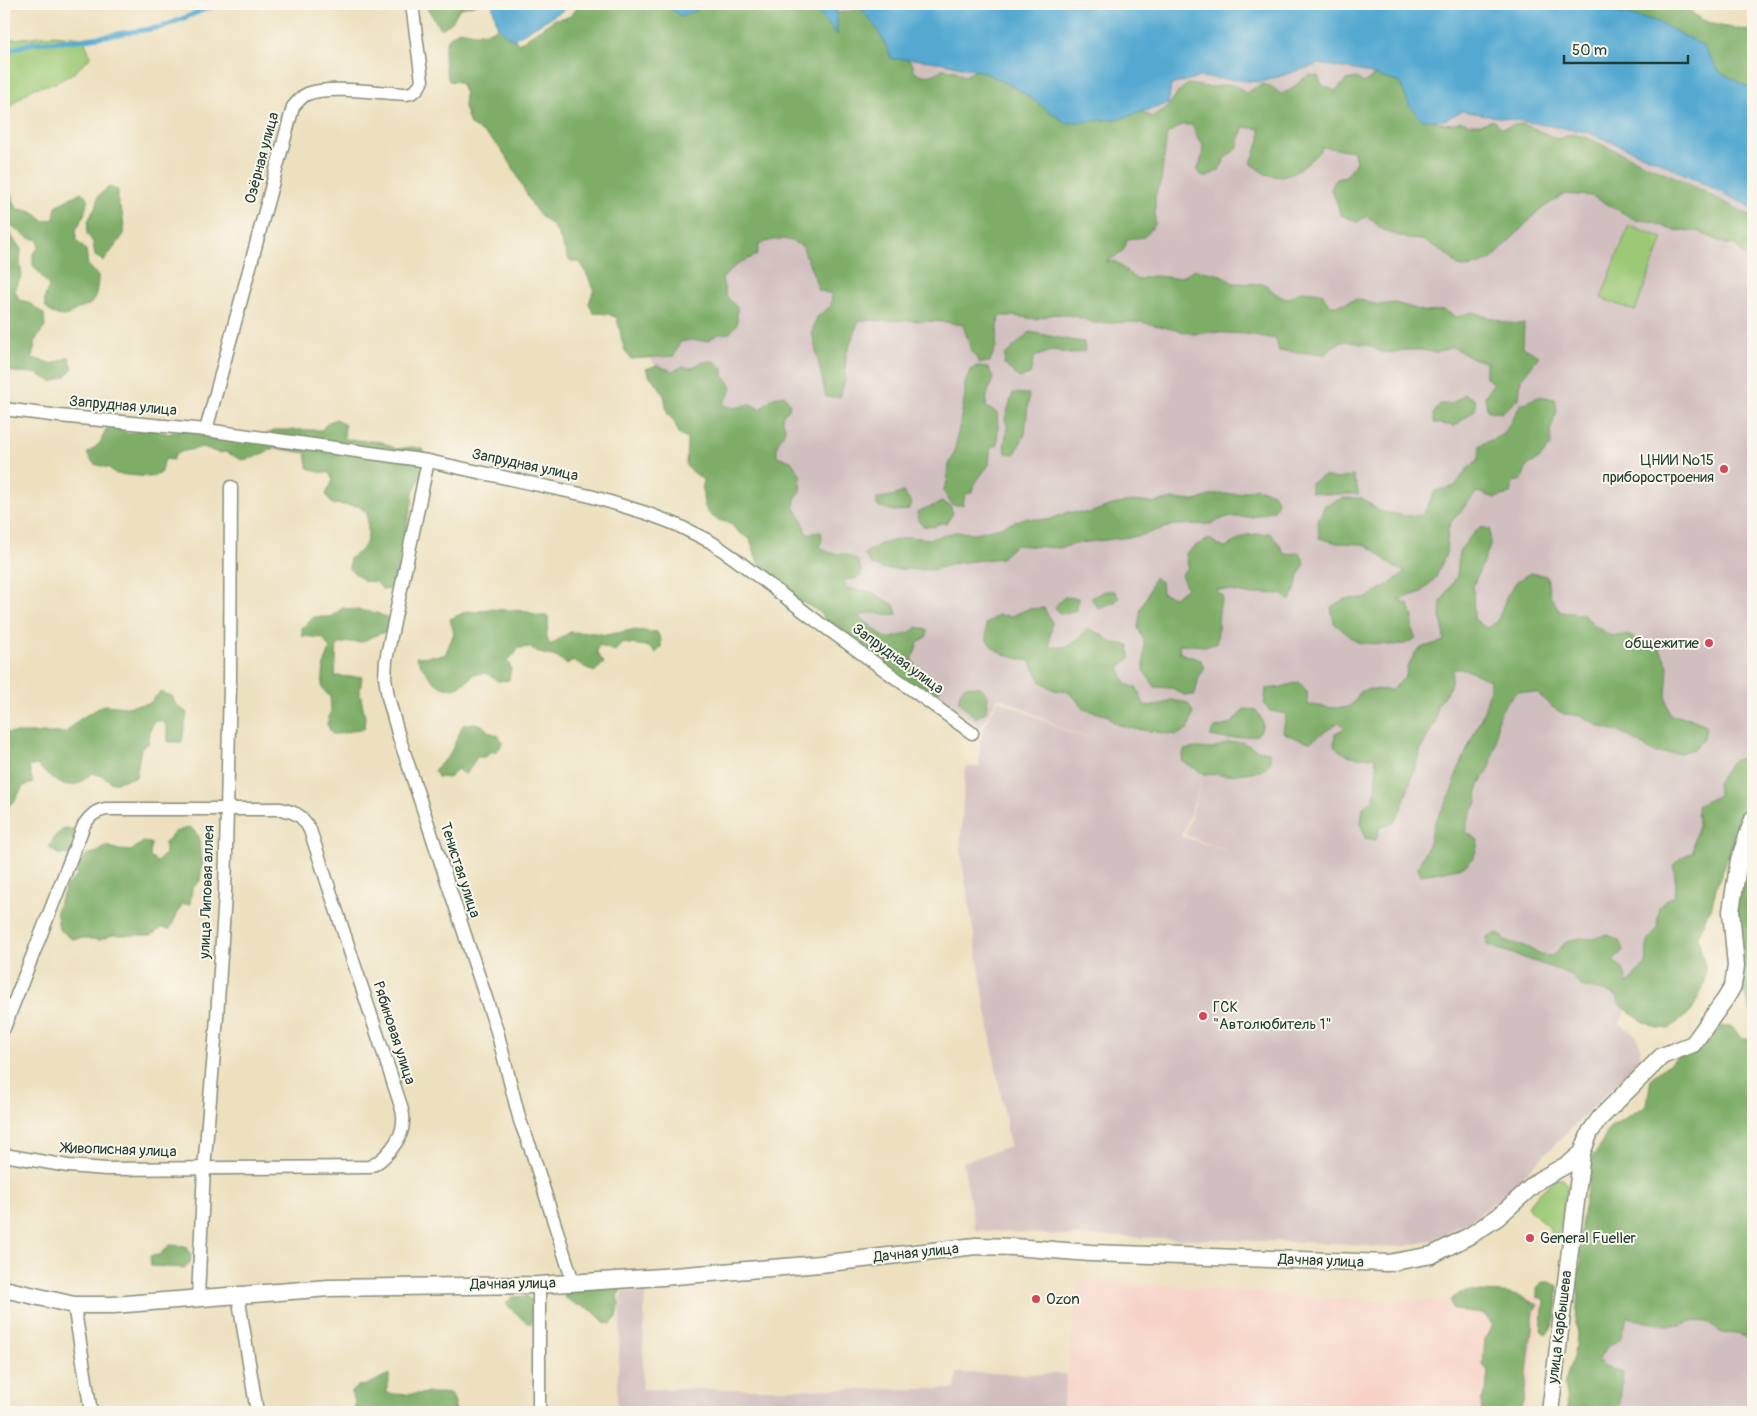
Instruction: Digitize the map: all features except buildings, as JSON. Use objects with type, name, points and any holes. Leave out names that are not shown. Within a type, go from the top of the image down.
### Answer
[{"type":"street","name":"Озёрная улица","points":[[206,430],[293,107],[307,94],[318,92],[346,90],[414,93],[422,81],[412,4]]},
{"type":"street","name":"Запрудная улица","points":[[4,409],[206,430],[428,461],[590,496],[638,510],[675,524],[711,542],[820,624],[972,733]]},
{"type":"street","name":"Тенистая улица","points":[[428,461],[386,660],[385,677],[388,697],[404,754],[496,1031],[520,1121],[532,1152],[573,1282]]},
{"type":"street","name":"улица Липовая аллея","points":[[198,1297],[204,1169],[225,894],[230,684],[229,518],[231,487]]},
{"type":"street","points":[[4,1028],[84,825],[90,816],[106,809],[227,809]]},
{"type":"street","name":"Рябиновая улица","points":[[204,1169],[369,1166],[381,1160],[398,1139],[404,1123],[400,1102],[310,830],[304,820],[295,812],[288,810],[227,809]]},
{"type":"street","points":[[1582,1153],[1590,1132],[1600,1118],[1662,1056],[1693,1044],[1733,986],[1736,966],[1731,911],[1738,860],[1753,819]]},
{"type":"street","name":"Дачная улица","points":[[4,1289],[74,1305],[113,1305],[329,1288],[539,1285],[662,1277],[820,1264],[976,1246],[1091,1253],[1388,1263],[1432,1254],[1471,1235],[1498,1217],[1540,1180],[1570,1163],[1582,1153]]},
{"type":"street","name":"улица Карбышева","points":[[1550,1412],[1582,1153]]},
{"type":"street","name":"Живописная улица","points":[[4,1155],[68,1166],[106,1169],[204,1169]]},
{"type":"street","points":[[539,1285],[539,1412]]},
{"type":"street","points":[[238,1295],[257,1412]]},
{"type":"street","points":[[74,1305],[91,1412]]},
{"type":"shaded area","points":[[586,4],[837,34],[837,10],[843,4],[856,4],[867,14],[892,59],[914,59],[945,63],[986,73],[1118,119],[1168,104],[1171,85],[1199,77],[1261,82],[1319,64],[1361,71],[1400,83],[1444,120],[1461,111],[1587,132],[1658,161],[1753,208],[1753,765],[1630,1000],[1620,1024],[1636,1035],[1641,1047],[1638,1062],[1501,1198],[1471,1220],[1430,1241],[1406,1246],[1378,1247],[1329,1243],[1057,1235],[975,1230],[963,1162],[1010,1146],[960,848],[965,767],[979,767],[980,742],[988,718],[999,700],[1069,732],[1096,740],[1069,731],[999,697],[980,727],[822,604],[653,362],[469,83]],"holes":[[[1204,776],[1185,835],[1236,855],[1182,836]]]},
{"type":"shaded area","points":[[1604,1155],[1753,1167],[1753,1412],[1567,1412]]},
{"type":"shaded area","points":[[1078,1279],[1373,1301],[1542,1297],[1526,1412],[1063,1412]]},
{"type":"shaded area","points":[[622,1291],[645,1292],[642,1389],[955,1389],[957,1373],[1067,1374],[1062,1412],[616,1412]]},
{"type":"green space","points":[[424,4],[477,4],[459,9],[452,22],[441,29]]},
{"type":"green space","points":[[586,4],[816,4],[833,14],[867,8],[913,65],[914,72],[918,74],[932,75],[942,69],[954,70],[964,76],[979,69],[1134,108],[1152,117],[1165,110],[1178,92],[1188,84],[1212,87],[1233,85],[1245,93],[1263,84],[1272,87],[1281,94],[1290,90],[1308,75],[1318,76],[1322,85],[1336,91],[1346,80],[1357,78],[1363,83],[1377,74],[1408,83],[1422,108],[1434,120],[1441,123],[1451,124],[1462,121],[1478,124],[1493,120],[1503,128],[1523,124],[1558,139],[1572,134],[1585,137],[1679,179],[1753,217],[1753,262],[1748,260],[1735,245],[1726,244],[1697,231],[1672,230],[1650,221],[1636,220],[1592,196],[1564,194],[1537,212],[1491,260],[1468,268],[1458,266],[1436,247],[1422,240],[1408,239],[1383,230],[1367,216],[1357,222],[1340,214],[1331,190],[1334,181],[1347,175],[1356,162],[1354,151],[1322,147],[1306,164],[1292,173],[1271,176],[1251,163],[1260,140],[1260,129],[1243,127],[1237,149],[1227,156],[1219,170],[1205,178],[1197,171],[1202,157],[1203,144],[1198,139],[1192,125],[1183,125],[1167,134],[1161,181],[1155,195],[1155,225],[1144,237],[1127,239],[1122,251],[1106,262],[1115,261],[1137,280],[1149,276],[1174,278],[1194,269],[1221,275],[1233,283],[1265,284],[1276,294],[1286,299],[1302,291],[1322,293],[1329,305],[1339,305],[1356,299],[1378,305],[1395,303],[1427,312],[1444,310],[1457,317],[1472,312],[1507,323],[1524,324],[1523,347],[1539,356],[1521,379],[1519,398],[1501,413],[1487,410],[1485,396],[1493,384],[1486,377],[1486,362],[1474,359],[1452,347],[1436,353],[1422,350],[1404,350],[1395,353],[1381,352],[1368,345],[1345,341],[1333,346],[1326,354],[1279,351],[1276,339],[1247,334],[1208,332],[1194,334],[1141,322],[1094,323],[1075,316],[1054,314],[1036,319],[999,316],[996,346],[990,362],[980,363],[972,352],[963,325],[924,321],[859,320],[846,355],[845,380],[840,397],[826,397],[812,332],[817,317],[831,306],[832,294],[818,290],[803,247],[782,239],[759,244],[757,255],[737,264],[722,279],[726,296],[737,307],[737,324],[730,333],[718,334],[707,341],[690,340],[680,342],[674,356],[631,359],[624,349],[617,318],[608,314],[593,313],[589,303],[594,289],[581,263],[569,260],[557,231],[535,210],[502,150],[483,133],[470,125],[464,107],[465,94],[460,82],[449,81],[445,65],[444,53],[447,42],[451,36],[460,30],[481,33],[501,26],[507,27],[518,44],[555,19],[569,17],[578,7]]},
{"type":"green space","points":[[1554,4],[1687,4],[1691,11],[1705,21],[1750,31],[1753,34],[1753,90],[1741,89]]},
{"type":"green space","points":[[52,35],[83,38],[91,57],[75,72],[56,83],[34,88],[17,100],[4,115],[4,40]]},
{"type":"green space","points":[[109,187],[118,190],[118,204],[122,212],[124,234],[104,261],[95,256],[93,242],[87,234],[88,221],[96,206],[98,196]]},
{"type":"green space","points":[[81,192],[88,198],[84,215],[76,230],[76,240],[86,250],[88,266],[98,275],[97,291],[89,305],[65,316],[58,315],[46,308],[44,300],[49,286],[33,265],[33,253],[39,248],[38,240],[29,238],[9,224],[10,213],[4,210],[4,193],[12,195],[17,209],[32,212],[43,221],[54,219],[56,206]]},
{"type":"green space","points":[[1629,225],[1663,238],[1635,311],[1601,298]]},
{"type":"green space","points":[[4,226],[21,249],[20,265],[22,274],[15,290],[19,300],[28,302],[44,314],[45,327],[36,339],[32,358],[53,364],[69,357],[73,368],[66,376],[53,382],[35,373],[14,372],[4,369]]},
{"type":"green space","points":[[1030,332],[1084,342],[1085,351],[1071,354],[1054,350],[1034,357],[1030,375],[1019,378],[1004,364],[1005,355]]},
{"type":"green space","points":[[714,361],[723,368],[723,376],[729,382],[732,389],[722,405],[735,408],[750,404],[760,409],[774,397],[784,395],[790,404],[788,411],[783,414],[782,420],[785,429],[777,445],[777,456],[791,461],[801,476],[800,492],[795,499],[794,507],[803,522],[806,534],[821,532],[820,547],[830,553],[845,554],[857,560],[861,569],[861,576],[843,580],[847,589],[870,591],[894,605],[897,614],[869,613],[859,617],[887,639],[906,634],[917,627],[927,630],[927,636],[918,643],[912,660],[924,676],[936,683],[940,690],[934,698],[928,696],[868,655],[858,642],[849,639],[825,620],[820,612],[783,592],[777,578],[766,573],[758,563],[750,539],[738,532],[730,523],[714,518],[709,514],[704,503],[703,480],[686,466],[687,439],[678,434],[675,422],[668,415],[664,396],[646,369],[657,365],[672,371],[682,367],[692,368],[702,362]]},
{"type":"green space","points":[[977,366],[989,368],[993,378],[987,395],[986,407],[997,413],[997,446],[991,446],[989,465],[975,483],[973,491],[965,495],[963,505],[952,505],[943,491],[947,482],[949,465],[954,454],[965,396],[965,384],[970,370]]},
{"type":"green space","points":[[1013,393],[1029,394],[1025,434],[1015,454],[1006,453],[1004,444],[1008,428],[1005,419]]},
{"type":"green space","points":[[1465,394],[1475,400],[1475,410],[1455,426],[1434,423],[1434,413],[1440,404],[1451,404]]},
{"type":"green space","points":[[1540,396],[1555,399],[1557,411],[1550,432],[1551,445],[1539,459],[1527,466],[1522,480],[1513,482],[1511,494],[1495,498],[1477,492],[1448,528],[1446,554],[1436,577],[1422,592],[1398,600],[1409,605],[1413,617],[1412,630],[1416,638],[1405,644],[1389,645],[1357,642],[1334,623],[1331,607],[1345,599],[1366,598],[1390,584],[1405,572],[1392,566],[1376,551],[1363,544],[1337,543],[1319,538],[1318,520],[1325,505],[1344,498],[1362,498],[1379,511],[1406,516],[1423,515],[1435,491],[1455,486],[1467,469],[1479,459],[1480,445],[1504,434],[1521,404]]},
{"type":"green space","points":[[336,419],[345,425],[344,439],[382,442],[396,449],[412,447],[423,449],[427,460],[413,493],[394,581],[389,590],[382,589],[377,582],[365,581],[349,569],[350,558],[362,549],[367,539],[367,513],[358,506],[332,504],[326,494],[333,480],[329,473],[318,472],[308,468],[306,453],[275,448],[253,458],[242,460],[226,452],[218,453],[203,447],[176,453],[173,460],[165,459],[160,474],[150,477],[116,474],[109,468],[94,464],[87,454],[100,443],[106,429],[115,427],[129,434],[144,428],[169,434],[180,429],[256,438],[277,430],[322,430],[327,423]]},
{"type":"green space","points":[[1324,476],[1337,479],[1353,476],[1359,494],[1322,494],[1311,492],[1311,483]]},
{"type":"green space","points":[[1257,488],[1273,493],[1278,502],[1274,510],[1253,517],[1227,517],[1210,524],[1174,525],[1139,536],[1080,543],[1060,548],[1015,545],[1001,558],[956,563],[932,570],[882,569],[871,564],[864,554],[881,544],[908,537],[930,539],[955,532],[975,533],[1001,527],[1025,518],[1049,520],[1068,512],[1089,513],[1112,505],[1132,501],[1152,503],[1172,499],[1196,501],[1214,494],[1236,494]]},
{"type":"green space","points":[[903,492],[912,504],[908,510],[894,511],[877,506],[877,499]]},
{"type":"green space","points":[[942,502],[950,506],[953,513],[947,523],[940,523],[934,527],[923,526],[918,521],[917,512]]},
{"type":"green space","points":[[1480,527],[1490,529],[1490,546],[1473,586],[1474,619],[1486,628],[1497,622],[1507,596],[1517,581],[1530,573],[1547,576],[1550,595],[1560,612],[1583,614],[1595,626],[1611,636],[1626,635],[1659,647],[1668,666],[1666,698],[1670,715],[1689,718],[1706,725],[1704,738],[1695,749],[1679,753],[1655,753],[1621,732],[1601,727],[1582,716],[1564,714],[1552,707],[1537,693],[1518,691],[1505,704],[1498,717],[1496,742],[1490,767],[1478,787],[1477,802],[1467,822],[1466,832],[1478,840],[1474,857],[1464,866],[1421,875],[1418,867],[1427,848],[1435,822],[1453,790],[1454,780],[1484,711],[1490,689],[1490,680],[1464,669],[1453,669],[1450,687],[1437,706],[1435,722],[1421,749],[1402,807],[1394,823],[1380,826],[1376,840],[1365,838],[1361,824],[1363,807],[1374,799],[1377,766],[1374,757],[1352,756],[1334,746],[1335,733],[1345,728],[1339,722],[1310,742],[1283,732],[1286,714],[1270,711],[1264,704],[1266,689],[1299,682],[1307,692],[1308,705],[1337,708],[1351,705],[1361,691],[1370,689],[1392,690],[1406,676],[1407,668],[1415,653],[1423,647],[1444,641],[1440,618],[1441,602],[1457,576],[1459,552]]},
{"type":"green space","points":[[1270,533],[1284,554],[1300,553],[1305,564],[1289,601],[1281,594],[1262,593],[1253,595],[1216,589],[1223,597],[1216,644],[1204,646],[1179,644],[1180,653],[1201,660],[1204,669],[1199,676],[1195,695],[1184,695],[1172,688],[1155,687],[1144,671],[1144,641],[1138,628],[1141,608],[1154,577],[1161,582],[1162,593],[1174,597],[1187,588],[1181,575],[1188,567],[1186,553],[1197,545],[1209,539],[1224,548],[1247,535]]},
{"type":"green space","points":[[1105,591],[1115,591],[1119,598],[1115,602],[1098,608],[1091,598]]},
{"type":"green space","points":[[1064,597],[1078,598],[1077,610],[1061,614],[1055,607]]},
{"type":"green space","points":[[343,608],[377,613],[388,618],[388,631],[362,642],[349,642],[337,645],[335,676],[362,676],[360,692],[365,718],[364,729],[332,734],[327,724],[331,710],[330,697],[322,688],[324,665],[330,649],[323,638],[302,636],[302,628],[314,617],[330,617]]},
{"type":"green space","points":[[1044,608],[1052,623],[1049,647],[1062,647],[1075,642],[1087,628],[1102,635],[1112,643],[1129,645],[1130,658],[1119,667],[1126,684],[1137,688],[1144,705],[1158,706],[1171,700],[1188,703],[1193,713],[1188,729],[1177,735],[1129,728],[1114,723],[1109,716],[1083,709],[1068,692],[1054,690],[1041,682],[1030,661],[1000,652],[987,640],[986,624],[998,615],[1012,616],[1028,609]]},
{"type":"green space","points":[[488,609],[526,611],[537,616],[548,616],[547,637],[550,645],[570,632],[606,635],[632,630],[657,632],[661,640],[661,647],[656,653],[647,646],[622,643],[615,651],[598,645],[597,653],[604,663],[594,672],[574,661],[566,664],[557,658],[540,653],[529,647],[519,648],[507,660],[511,668],[509,680],[498,681],[486,673],[474,674],[456,687],[448,688],[434,682],[416,657],[445,655],[454,633],[450,619],[467,611],[476,612]]},
{"type":"green space","points":[[966,686],[981,687],[988,696],[986,712],[976,718],[958,701],[961,690]]},
{"type":"green space","points":[[160,692],[172,696],[176,705],[187,713],[182,742],[167,742],[168,734],[164,721],[154,721],[150,731],[149,743],[141,748],[136,777],[112,783],[103,776],[92,773],[79,783],[67,785],[56,781],[37,765],[29,767],[33,783],[23,786],[15,801],[4,808],[4,733],[65,733],[80,719],[104,705],[126,707],[150,703]]},
{"type":"green space","points":[[1244,709],[1256,710],[1260,717],[1262,728],[1257,735],[1227,739],[1210,736],[1215,728],[1231,724]]},
{"type":"green space","points":[[475,723],[482,725],[489,732],[499,736],[502,742],[499,749],[489,752],[486,757],[477,757],[467,773],[464,774],[457,769],[449,778],[438,777],[434,770],[449,756],[463,725]]},
{"type":"green space","points":[[1242,742],[1257,750],[1269,752],[1271,762],[1261,771],[1228,775],[1204,774],[1182,761],[1184,750],[1196,748],[1213,749],[1227,743]]},
{"type":"green space","points":[[1753,756],[1753,790],[1747,798],[1746,813],[1734,835],[1729,856],[1717,884],[1711,909],[1706,916],[1698,937],[1705,965],[1705,983],[1692,1011],[1669,1029],[1658,1028],[1644,1022],[1620,1005],[1617,996],[1581,986],[1570,974],[1487,945],[1487,937],[1498,933],[1506,941],[1527,947],[1541,955],[1552,956],[1567,941],[1581,938],[1594,939],[1607,934],[1619,941],[1623,950],[1613,962],[1620,965],[1624,970],[1626,984],[1630,982],[1636,973],[1646,965],[1647,947],[1649,940],[1657,929],[1659,908],[1665,900],[1675,896],[1676,883],[1673,865],[1682,857],[1693,852],[1698,825],[1697,806],[1718,795],[1717,783],[1732,761]]},
{"type":"green space","points":[[190,827],[195,831],[199,839],[203,859],[200,881],[192,888],[190,904],[182,904],[170,929],[162,928],[151,935],[112,935],[100,940],[72,939],[59,929],[56,910],[67,885],[77,875],[78,863],[88,854],[98,852],[107,846],[131,851],[143,842],[151,843],[150,857],[157,862],[165,854],[165,843],[175,832]]},
{"type":"green space","points":[[65,828],[75,829],[69,855],[58,854],[49,848],[55,836]]},
{"type":"green space","points":[[1753,853],[1753,1020],[1747,998],[1739,987],[1734,921],[1740,867]]},
{"type":"green space","points":[[1717,1026],[1732,1027],[1742,1039],[1753,1039],[1753,1340],[1737,1334],[1722,1333],[1707,1322],[1690,1321],[1681,1325],[1666,1325],[1627,1317],[1620,1339],[1607,1347],[1598,1360],[1604,1367],[1623,1372],[1619,1412],[1566,1412],[1568,1408],[1564,1385],[1576,1346],[1578,1290],[1576,1277],[1582,1260],[1578,1245],[1589,1177],[1588,1161],[1598,1150],[1610,1127],[1647,1105],[1651,1078],[1699,1038]]},
{"type":"green space","points":[[1555,1179],[1563,1179],[1568,1186],[1557,1239],[1551,1234],[1549,1227],[1528,1207],[1531,1201]]},
{"type":"green space","points":[[170,1245],[185,1246],[191,1255],[190,1263],[184,1268],[151,1266],[150,1256],[159,1255]]},
{"type":"green space","points":[[1542,1282],[1550,1282],[1558,1286],[1555,1318],[1546,1334],[1541,1331],[1544,1299],[1537,1297],[1537,1289]]},
{"type":"green space","points":[[649,1283],[649,1288],[621,1289],[617,1297],[620,1302],[617,1317],[611,1324],[604,1322],[593,1311],[584,1306],[577,1305],[564,1297],[566,1290]]},
{"type":"green space","points":[[1471,1291],[1508,1294],[1538,1305],[1534,1311],[1524,1400],[1519,1412],[1482,1412],[1481,1401],[1486,1391],[1488,1371],[1483,1365],[1485,1339],[1492,1324],[1483,1313],[1453,1310],[1451,1300],[1460,1293]]},
{"type":"green space","points":[[527,1296],[532,1301],[532,1323],[527,1323],[506,1304],[512,1297]]},
{"type":"green space","points":[[390,1374],[386,1393],[451,1394],[455,1402],[454,1412],[354,1412],[355,1401],[351,1392],[358,1386],[367,1385]]},
{"type":"water","points":[[492,4],[574,4],[512,40],[498,28]]},
{"type":"water","points":[[665,4],[704,4],[696,11],[680,16]]},
{"type":"water","points":[[811,4],[843,4],[837,10],[837,35]]},
{"type":"water","points":[[856,4],[1596,4],[1625,15],[1654,20],[1702,45],[1719,71],[1753,90],[1753,208],[1658,161],[1587,132],[1462,111],[1444,120],[1423,120],[1410,107],[1400,83],[1361,71],[1319,64],[1261,82],[1200,77],[1171,85],[1168,104],[1118,119],[1066,123],[1019,90],[986,73],[945,63],[914,59],[892,59],[868,16]]},
{"type":"waterway","points":[[4,52],[32,43],[80,40],[162,27],[218,4]]},
{"type":"waterway","points":[[305,4],[341,9],[378,4]]},
{"type":"place","name":"ЦНИИ №15 приборостроения","points":[[1724,469]]},
{"type":"place","name":"общежитие","points":[[1709,643]]},
{"type":"place","name":"ГСК \"Автолюбитель 1\"","points":[[1203,1016]]},
{"type":"place","name":"General Fueller","points":[[1530,1238]]},
{"type":"place","name":"Ozon","points":[[1036,1299]]}]
